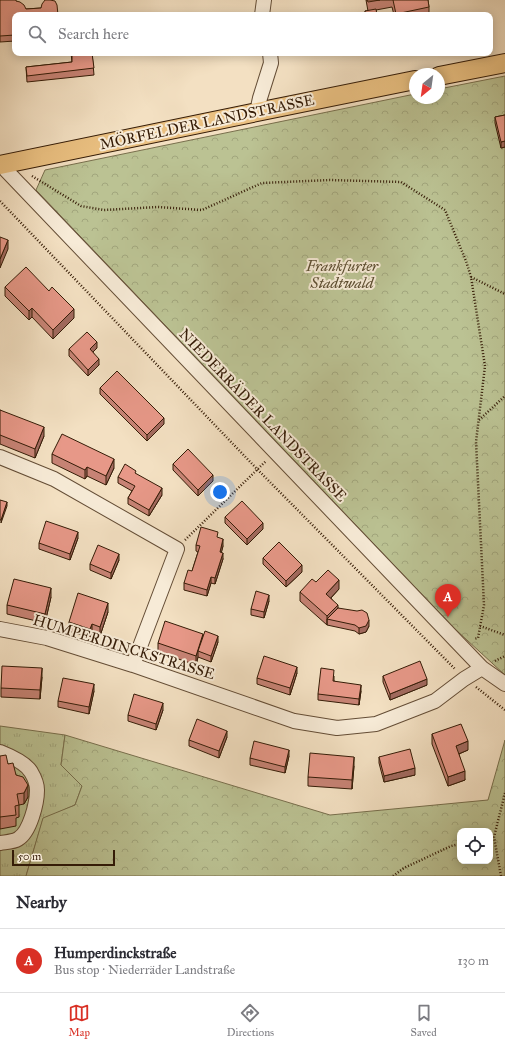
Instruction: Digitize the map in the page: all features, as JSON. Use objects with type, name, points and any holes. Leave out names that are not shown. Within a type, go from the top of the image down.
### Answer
[{"type":"main road","points":[[445,75],[505,62]]},
{"type":"main road","name":"MÖRFELDER LANDSTRASSE","points":[[0,165],[409,81]]},
{"type":"street","points":[[262,12],[264,0]]},
{"type":"street","points":[[257,112],[271,63],[270,56]]},
{"type":"street","name":"NIEDERRÄDER LANDSTRASSE","points":[[0,165],[482,668],[505,684]]},
{"type":"street","points":[[0,457],[54,479],[177,549],[133,665]]},
{"type":"street","name":"HUMPERDINCKSTRASSE","points":[[0,629],[47,638],[133,665],[294,721],[336,728],[376,724],[428,704],[435,701],[464,679],[482,668]]},
{"type":"street","points":[[0,752],[11,757],[31,771],[37,789],[33,813],[28,828],[19,838],[10,842],[0,843]]},
{"type":"path","points":[[34,177],[81,206],[104,210],[158,207],[202,210],[262,183],[330,180],[401,182],[444,210],[466,261],[471,277],[485,366],[476,442],[484,605],[480,626],[505,635]]},
{"type":"path","points":[[0,201],[257,469],[464,679],[505,710]]},
{"type":"path","points":[[471,277],[505,294]]},
{"type":"path","points":[[479,420],[505,396]]},
{"type":"path","points":[[177,549],[269,458]]},
{"type":"path","points":[[501,876],[494,837],[505,792]]},
{"type":"path","points":[[393,876],[404,868],[424,858],[457,845]]},
{"type":"green space","name":"Frankfurter Stadtwald","points":[[505,76],[505,675],[455,629],[36,190],[45,170],[409,95],[409,104],[445,104],[445,88]]},
{"type":"green space","points":[[0,726],[65,735],[61,765],[82,786],[75,805],[43,819],[26,876],[0,876]]},
{"type":"green space","points":[[65,735],[330,815],[488,800],[505,740],[505,876],[26,876],[43,818],[75,805],[82,786],[61,765]]},
{"type":"building","points":[[0,0],[16,0],[24,5],[26,9],[41,8],[45,0],[55,1],[58,12],[12,12],[12,35],[0,36]]},
{"type":"building","points":[[367,0],[380,0],[368,2]]},
{"type":"building","points":[[393,0],[428,0],[429,7],[405,12],[396,12]]},
{"type":"building","points":[[376,9],[376,12],[365,12]]},
{"type":"building","points":[[72,56],[92,56],[94,68],[27,76],[26,67],[72,62]]},
{"type":"building","points":[[505,115],[505,141],[501,142],[495,117]]},
{"type":"building","points":[[0,237],[8,240],[0,259]]},
{"type":"building","points":[[26,267],[49,291],[52,287],[74,309],[53,330],[32,308],[29,311],[5,287]]},
{"type":"building","points":[[87,332],[97,342],[90,349],[99,359],[88,370],[69,349]]},
{"type":"building","points":[[117,371],[164,418],[147,435],[100,388]]},
{"type":"building","points":[[0,410],[44,427],[35,449],[0,435]]},
{"type":"building","points":[[62,434],[114,459],[106,476],[87,467],[85,470],[52,454]]},
{"type":"building","points":[[188,449],[213,475],[198,490],[173,464]]},
{"type":"building","points":[[125,464],[136,471],[135,473],[162,488],[149,510],[128,498],[135,486],[118,477]]},
{"type":"building","points":[[0,500],[7,502],[1,520],[0,520]]},
{"type":"building","points":[[242,501],[263,523],[247,539],[225,517]]},
{"type":"building","points":[[46,521],[78,532],[70,554],[39,543]]},
{"type":"building","points":[[201,527],[218,532],[217,537],[223,539],[220,552],[223,553],[215,578],[211,577],[207,590],[184,583],[188,570],[192,571],[200,546],[196,545]]},
{"type":"building","points":[[279,542],[302,565],[286,581],[263,558]]},
{"type":"building","points":[[98,545],[119,554],[111,573],[90,564]]},
{"type":"building","points":[[328,570],[339,580],[326,594],[338,605],[327,616],[300,592],[312,579],[316,582]]},
{"type":"building","points":[[14,579],[51,588],[45,614],[7,605]]},
{"type":"building","points":[[256,591],[269,595],[264,612],[251,609]]},
{"type":"building","points":[[78,593],[108,603],[100,627],[92,624],[90,629],[69,622]]},
{"type":"building","points":[[338,608],[357,611],[362,610],[367,613],[369,620],[366,626],[359,628],[355,625],[327,619]]},
{"type":"building","points":[[165,621],[203,634],[196,656],[158,643]]},
{"type":"building","points":[[205,631],[218,636],[211,656],[198,651]]},
{"type":"building","points":[[264,656],[297,667],[290,688],[257,678]]},
{"type":"building","points":[[420,661],[427,679],[390,694],[383,676]]},
{"type":"building","points":[[2,666],[42,668],[40,690],[1,688]]},
{"type":"building","points":[[321,668],[334,670],[333,681],[361,685],[359,699],[318,694]]},
{"type":"building","points":[[63,678],[94,684],[89,707],[58,701]]},
{"type":"building","points":[[134,694],[163,703],[156,724],[128,715]]},
{"type":"building","points":[[197,719],[227,731],[219,751],[189,740]]},
{"type":"building","points":[[461,724],[468,741],[456,746],[465,771],[448,777],[432,734]]},
{"type":"building","points":[[254,741],[289,750],[285,767],[250,758]]},
{"type":"building","points":[[410,749],[415,768],[384,776],[379,757]]},
{"type":"building","points":[[310,753],[354,757],[352,780],[308,777]]},
{"type":"building","points":[[6,755],[8,764],[13,763],[16,775],[23,777],[28,785],[24,793],[17,794],[19,805],[15,806],[16,815],[0,817],[0,756]]},
{"type":"place","name":"Humperdinckstraße","points":[[448,617]]}]
